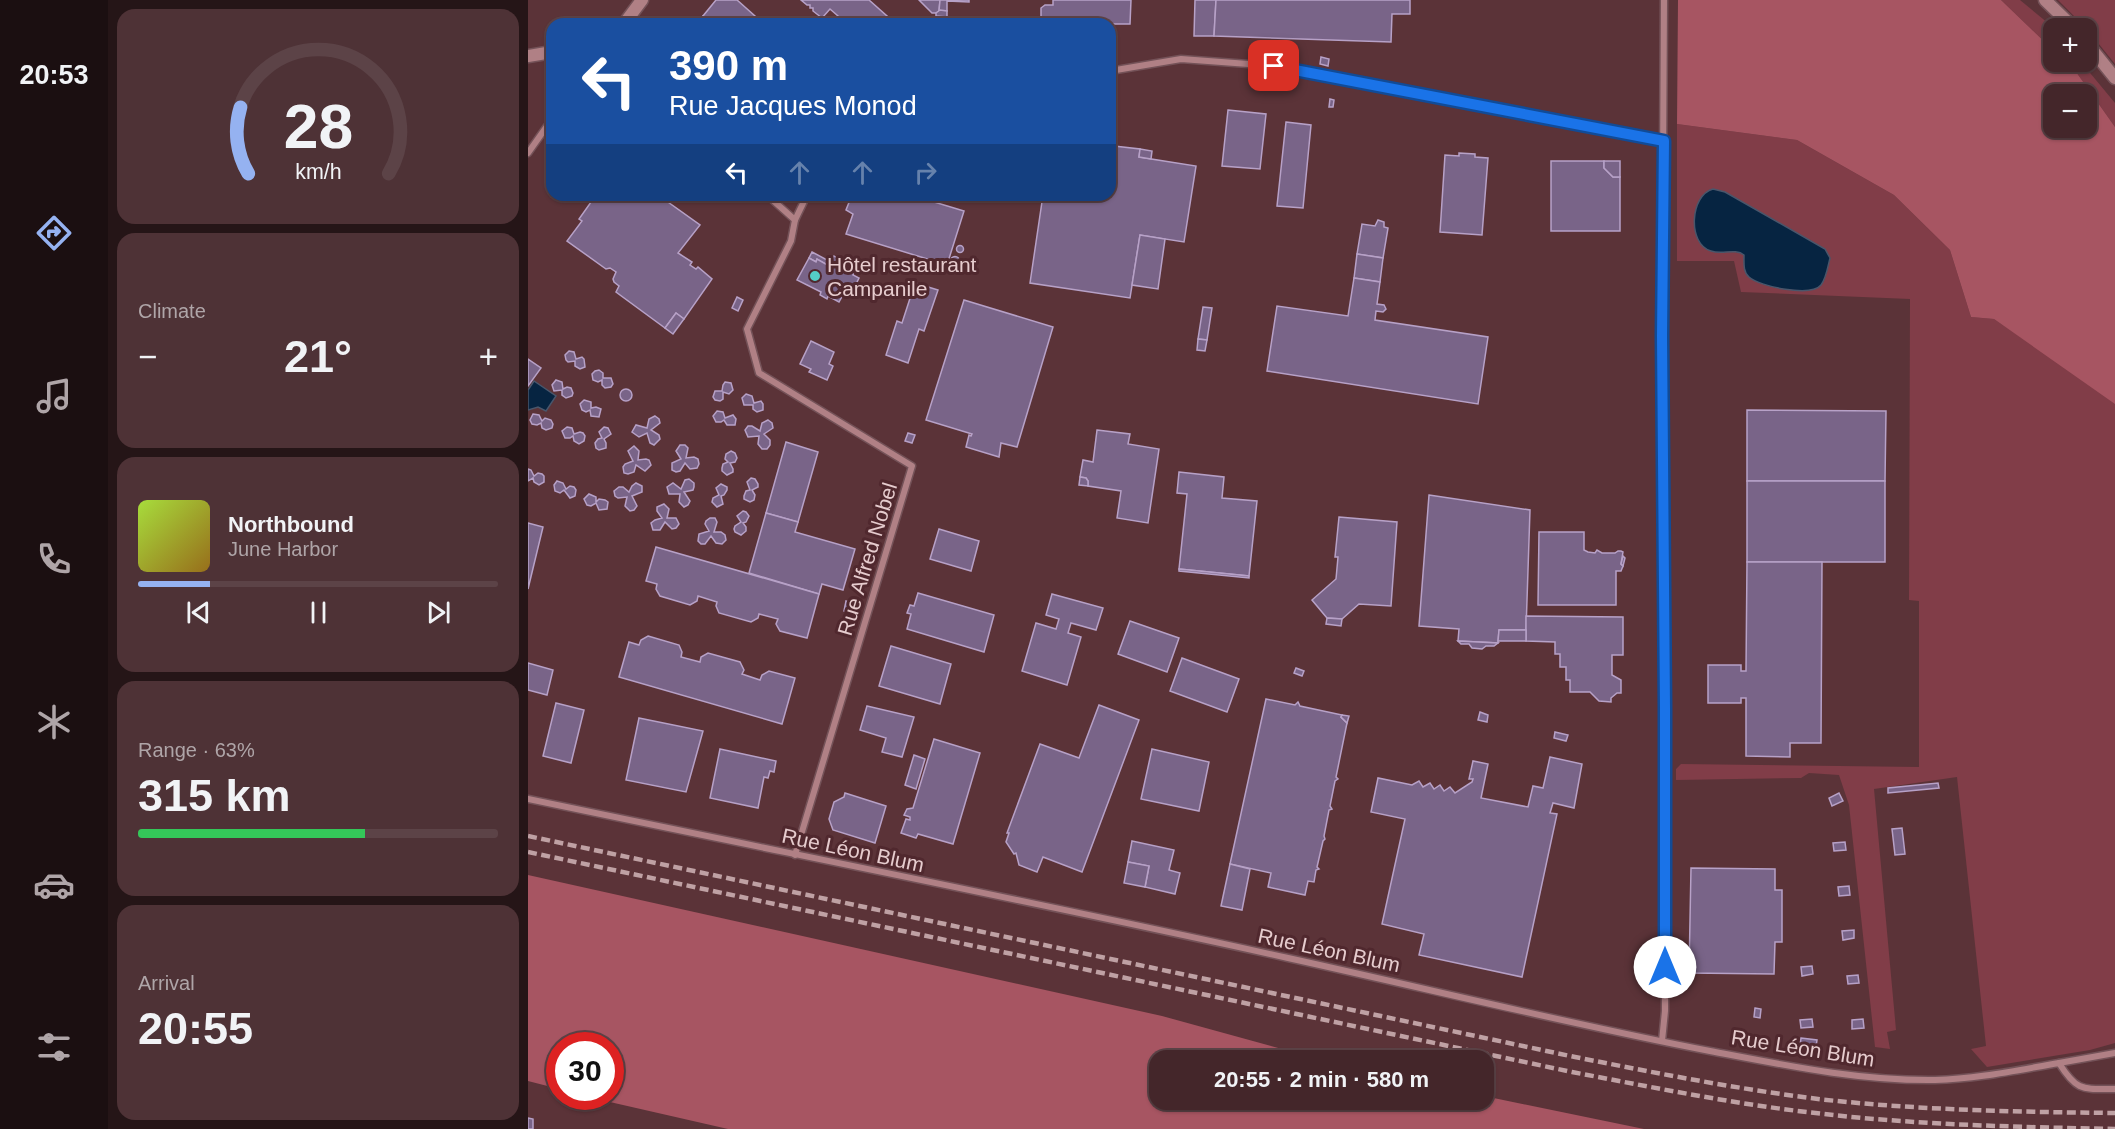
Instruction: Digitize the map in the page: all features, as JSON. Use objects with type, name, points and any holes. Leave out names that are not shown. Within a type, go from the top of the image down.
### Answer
[{"type":"main road","points":[[628,18],[642,0]]},
{"type":"main road","points":[[2045,0],[2064,18]]},
{"type":"main road","points":[[528,56],[546,53]]},
{"type":"main road","points":[[2097,56],[2115,78]]},
{"type":"street","points":[[1662,1041],[1665,1011],[1662,347],[1664,0]]},
{"type":"street","points":[[1116,70],[1181,59],[1274,66],[1664,141]]},
{"type":"street","points":[[528,153],[546,128]]},
{"type":"street","points":[[774,201],[795,220],[804,201]]},
{"type":"street","name":"Rue Alfred Nobel","points":[[795,220],[791,242],[747,328],[759,373],[912,466],[795,855]]},
{"type":"street","name":"Rue Léon Blum","points":[[528,799],[1272,954],[1662,1041],[1827,1072],[1934,1080],[1985,1076],[2115,1053]]},
{"type":"street","points":[[2059,1063],[2069,1079],[2085,1089],[2115,1089]]},
{"type":"shaded area","points":[[1678,0],[2001,0],[2043,40],[2043,72],[2076,72],[2085,84],[2043,84],[2043,138],[2097,138],[2097,102],[2115,127],[2115,404],[1994,319],[1971,317],[1950,250],[1894,195],[1797,140],[1677,124]]},
{"type":"shaded area","points":[[2001,0],[2020,0],[2043,19],[2043,40]]},
{"type":"shaded area","points":[[2058,0],[2115,0],[2115,64],[2097,42],[2097,18],[2076,18]]},
{"type":"shaded area","points":[[2076,72],[2089,72],[2115,103],[2115,127],[2097,102],[2097,84],[2085,84]]},
{"type":"shaded area","points":[[1677,124],[1797,140],[1894,195],[1950,250],[1971,317],[1994,319],[2115,401],[2115,1043],[2090,1050],[1987,1067],[1971,1049],[1986,1046],[1957,777],[1874,789],[1896,1030],[1887,1032],[1890,1049],[1875,1047],[1849,805],[1839,775],[1809,773],[1801,778],[1676,780],[1676,769],[1681,764],[1919,767],[1919,601],[1909,600],[1910,299],[1741,292],[1734,261],[1677,261]]},
{"type":"shaded area","points":[[528,875],[1162,1016],[1286,1050],[1149,1050],[1149,1110],[1494,1110],[1494,1098],[1644,1129],[728,1129],[624,1105],[624,1032],[546,1032],[546,1086],[528,1081]]},
{"type":"water","points":[[1713,189],[1725,192],[1825,249],[1830,258],[1826,276],[1821,285],[1815,289],[1797,290],[1763,284],[1747,275],[1744,255],[1737,252],[1715,252],[1703,247],[1695,230],[1694,220],[1700,200],[1705,193]]},
{"type":"water","points":[[534,381],[556,396],[546,411],[538,407],[528,410],[528,390]]},
{"type":"building","points":[[716,0],[737,0],[757,18],[706,18],[703,16]]},
{"type":"building","points":[[801,0],[869,0],[889,18],[840,18],[830,9],[822,18],[813,11],[813,8],[810,8],[810,5]]},
{"type":"building","points":[[919,0],[940,0],[939,11],[932,13]]},
{"type":"building","points":[[940,0],[969,0],[969,2],[947,1],[947,11],[939,11]]},
{"type":"building","points":[[1053,0],[1131,0],[1130,24],[1116,24],[1116,18],[1041,18],[1041,8],[1045,5],[1053,5]]},
{"type":"building","points":[[1195,0],[1216,0],[1214,36],[1194,36]]},
{"type":"building","points":[[1216,0],[1410,0],[1410,14],[1392,14],[1391,42],[1214,36]]},
{"type":"building","points":[[940,10],[947,11],[947,17],[936,16]]},
{"type":"building","points":[[1321,57],[1329,59],[1328,66],[1320,64]]},
{"type":"building","points":[[1330,99],[1334,100],[1333,107],[1329,107]]},
{"type":"building","points":[[1228,110],[1266,114],[1260,169],[1222,166]]},
{"type":"building","points":[[1286,122],[1311,125],[1303,208],[1277,206]]},
{"type":"building","points":[[1116,146],[1140,149],[1139,157],[1196,166],[1184,242],[1140,235],[1130,298],[1030,283],[1042,201],[1116,201]]},
{"type":"building","points":[[1140,149],[1152,151],[1151,159],[1139,157]]},
{"type":"building","points":[[1459,153],[1488,158],[1482,235],[1440,232],[1445,155],[1459,156]]},
{"type":"building","points":[[1551,161],[1604,161],[1604,168],[1613,177],[1620,177],[1620,231],[1551,231]]},
{"type":"building","points":[[1604,161],[1620,161],[1620,177],[1613,177],[1604,168]]},
{"type":"building","points":[[592,201],[666,201],[700,225],[678,253],[692,262],[690,265],[696,269],[698,267],[712,279],[684,319],[676,313],[665,328],[616,292],[619,286],[613,279],[616,272],[610,268],[606,269],[567,241],[582,221],[579,219]]},
{"type":"building","points":[[850,201],[931,201],[964,211],[947,265],[846,234],[853,214],[846,210]]},
{"type":"building","points":[[1378,220],[1384,222],[1384,227],[1388,228],[1383,258],[1357,254],[1362,224],[1375,226]]},
{"type":"building","points":[[1140,235],[1165,239],[1158,289],[1132,285]]},
{"type":"building","points":[[960,246],[963,249],[960,252],[957,249]]},
{"type":"building","points":[[812,252],[831,262],[829,266],[817,259],[816,262],[809,258]]},
{"type":"building","points":[[1357,254],[1383,258],[1380,282],[1354,278]]},
{"type":"building","points":[[834,256],[836,260],[846,265],[844,268],[831,262]]},
{"type":"building","points":[[955,257],[959,261],[955,265],[951,261]]},
{"type":"building","points":[[809,258],[816,262],[817,259],[829,266],[831,262],[844,268],[846,265],[855,270],[853,275],[859,278],[855,286],[849,284],[839,302],[828,296],[827,299],[820,295],[821,292],[797,280]]},
{"type":"building","points":[[1354,278],[1380,282],[1377,304],[1384,305],[1386,309],[1383,312],[1376,311],[1375,320],[1488,337],[1478,404],[1267,371],[1277,306],[1348,316]]},
{"type":"building","points":[[915,283],[938,290],[924,331],[919,329],[908,363],[886,355],[897,321],[902,323]]},
{"type":"building","points":[[737,297],[743,300],[738,311],[732,308]]},
{"type":"building","points":[[964,300],[1053,327],[1017,447],[1001,443],[999,457],[966,447],[969,435],[972,434],[926,420]]},
{"type":"building","points":[[1203,307],[1212,308],[1207,340],[1198,339]]},
{"type":"building","points":[[676,313],[684,319],[673,334],[665,328]]},
{"type":"building","points":[[1198,339],[1207,340],[1205,351],[1197,350]]},
{"type":"building","points":[[811,341],[834,352],[829,364],[833,366],[827,380],[809,372],[811,369],[800,364]]},
{"type":"building","points":[[569,351],[574,352],[576,359],[582,357],[584,359],[585,367],[580,369],[575,366],[575,361],[566,360],[565,355]]},
{"type":"building","points":[[528,359],[541,368],[528,386]]},
{"type":"building","points":[[599,370],[603,373],[603,378],[611,378],[613,384],[611,387],[605,388],[602,380],[598,382],[593,380],[592,374]]},
{"type":"building","points":[[556,380],[562,382],[563,389],[571,388],[572,396],[566,398],[562,395],[562,390],[554,391],[552,385]]},
{"type":"building","points":[[725,382],[731,383],[733,390],[729,394],[723,392],[723,399],[720,401],[715,400],[713,397],[715,391],[722,391]]},
{"type":"building","points":[[626,389],[632,395],[626,401],[620,395]]},
{"type":"building","points":[[746,394],[752,396],[754,403],[761,401],[763,410],[757,412],[753,409],[753,405],[744,405],[742,398]]},
{"type":"building","points":[[584,400],[591,402],[591,408],[601,409],[599,417],[591,416],[590,410],[586,412],[582,410],[580,404]]},
{"type":"building","points":[[1747,410],[1886,411],[1885,481],[1747,481]]},
{"type":"building","points":[[717,411],[723,412],[725,418],[733,415],[736,419],[735,425],[727,425],[724,420],[716,422],[713,416]]},
{"type":"building","points":[[533,414],[539,415],[542,421],[545,418],[551,420],[552,428],[546,430],[542,428],[541,423],[532,424],[530,420]]},
{"type":"building","points":[[655,416],[660,423],[651,430],[659,435],[660,439],[654,445],[650,443],[647,433],[639,437],[632,432],[636,425],[647,428],[649,419]]},
{"type":"building","points":[[768,420],[772,423],[773,428],[764,434],[770,440],[770,445],[767,449],[762,449],[758,444],[759,436],[748,437],[745,430],[748,426],[752,426],[760,431],[762,423]]},
{"type":"building","points":[[567,427],[572,428],[574,434],[583,433],[584,441],[579,444],[574,441],[573,436],[565,438],[562,431]]},
{"type":"building","points":[[604,427],[608,428],[611,434],[604,439],[606,448],[599,450],[595,443],[602,438],[599,432]]},
{"type":"building","points":[[1097,430],[1130,434],[1128,444],[1159,449],[1148,523],[1117,518],[1121,491],[1088,486],[1086,478],[1080,477],[1083,460],[1093,462]]},
{"type":"building","points":[[908,433],[915,435],[912,443],[905,441]]},
{"type":"building","points":[[786,442],[818,452],[798,522],[766,513]]},
{"type":"building","points":[[680,445],[688,448],[686,458],[698,459],[697,468],[690,469],[685,463],[680,471],[672,470],[672,463],[681,459],[676,451]]},
{"type":"building","points":[[634,446],[639,451],[638,460],[649,460],[651,465],[645,471],[636,465],[634,472],[624,473],[625,464],[633,461],[628,451]]},
{"type":"building","points":[[731,451],[737,458],[735,462],[730,463],[733,472],[727,475],[722,468],[723,464],[728,462],[725,459],[726,454]]},
{"type":"building","points":[[528,469],[534,476],[538,473],[542,474],[544,482],[539,485],[534,482],[533,478],[528,481]]},
{"type":"building","points":[[1179,472],[1224,477],[1222,498],[1257,501],[1249,576],[1179,569],[1187,494],[1177,493]]},
{"type":"building","points":[[1080,477],[1086,478],[1088,486],[1079,485]]},
{"type":"building","points":[[751,478],[755,479],[758,487],[752,490],[755,495],[754,500],[750,502],[744,499],[744,496],[746,491],[750,490],[747,482]]},
{"type":"building","points":[[689,479],[694,483],[694,487],[693,490],[684,492],[690,501],[684,507],[679,502],[680,494],[669,494],[667,487],[673,483],[681,489],[685,480]]},
{"type":"building","points":[[557,481],[563,483],[566,489],[570,486],[574,487],[575,496],[570,498],[564,490],[560,493],[555,491],[554,485]]},
{"type":"building","points":[[1747,481],[1885,481],[1885,562],[1747,562]]},
{"type":"building","points":[[636,483],[642,486],[642,492],[632,496],[637,506],[630,511],[625,506],[627,497],[618,498],[614,491],[623,487],[629,492]]},
{"type":"building","points":[[721,484],[727,487],[727,490],[721,496],[723,504],[717,507],[712,502],[713,498],[719,495],[716,488]]},
{"type":"building","points":[[589,494],[596,497],[596,502],[599,499],[608,502],[607,509],[599,510],[596,503],[591,506],[587,505],[584,499]]},
{"type":"building","points":[[1429,495],[1530,510],[1526,630],[1499,630],[1498,643],[1458,641],[1459,629],[1419,626]]},
{"type":"building","points":[[664,504],[669,509],[667,518],[676,518],[679,524],[672,529],[665,522],[660,530],[653,530],[651,523],[662,518],[657,507]]},
{"type":"building","points":[[743,511],[749,516],[743,523],[746,531],[741,535],[734,529],[741,522],[737,516]]},
{"type":"building","points":[[766,513],[798,522],[795,532],[855,549],[843,590],[822,584],[819,594],[749,573]]},
{"type":"building","points":[[1339,517],[1397,522],[1391,606],[1359,604],[1342,619],[1327,618],[1312,600],[1336,579],[1338,557],[1335,557]]},
{"type":"building","points":[[710,518],[715,518],[717,522],[714,532],[721,532],[725,535],[726,540],[722,544],[716,543],[711,536],[705,544],[698,541],[699,534],[709,531],[705,524]]},
{"type":"building","points":[[528,523],[543,527],[528,589]]},
{"type":"building","points":[[939,529],[979,541],[971,571],[930,559]]},
{"type":"building","points":[[1539,532],[1584,532],[1584,550],[1595,553],[1597,550],[1602,553],[1623,552],[1621,564],[1623,566],[1621,571],[1616,571],[1616,605],[1538,605]]},
{"type":"building","points":[[656,547],[819,594],[807,638],[780,631],[776,624],[778,619],[759,614],[758,618],[751,622],[719,613],[717,602],[698,596],[697,601],[690,605],[660,596],[656,589],[657,584],[646,581]]},
{"type":"building","points":[[1747,562],[1822,562],[1821,743],[1790,743],[1790,757],[1746,756],[1746,698],[1741,698],[1741,703],[1708,703],[1708,665],[1741,665],[1741,671],[1746,671]]},
{"type":"building","points":[[1179,569],[1249,576],[1249,578],[1179,571]]},
{"type":"building","points":[[918,593],[994,615],[984,652],[907,629],[911,614],[907,613],[910,605],[914,606]]},
{"type":"building","points":[[1052,594],[1103,608],[1096,630],[1071,623],[1068,633],[1081,637],[1067,685],[1022,671],[1036,623],[1056,629],[1059,619],[1046,615]]},
{"type":"building","points":[[846,601],[854,604],[851,613],[844,611]]},
{"type":"building","points":[[1526,616],[1623,617],[1623,655],[1612,655],[1612,675],[1621,680],[1621,693],[1611,698],[1611,702],[1599,701],[1590,692],[1570,692],[1570,680],[1566,680],[1566,667],[1560,667],[1560,654],[1555,654],[1555,642],[1526,641]]},
{"type":"building","points":[[1327,618],[1342,619],[1341,626],[1326,624]]},
{"type":"building","points":[[1130,621],[1179,638],[1167,672],[1118,654]]},
{"type":"building","points":[[1499,630],[1526,630],[1526,641],[1498,641]]},
{"type":"building","points":[[648,636],[679,645],[682,652],[681,657],[700,662],[701,657],[708,653],[740,662],[744,670],[742,674],[760,680],[762,675],[769,671],[795,678],[782,724],[619,677],[629,642],[639,645],[641,640]]},
{"type":"building","points":[[1458,641],[1498,643],[1482,649],[1472,648],[1469,644],[1461,644]]},
{"type":"building","points":[[891,646],[951,664],[940,704],[879,686]]},
{"type":"building","points":[[1182,658],[1239,679],[1227,712],[1170,691]]},
{"type":"building","points":[[528,663],[553,670],[547,695],[528,690]]},
{"type":"building","points":[[1296,668],[1304,671],[1302,676],[1294,673]]},
{"type":"building","points":[[1266,699],[1295,705],[1298,702],[1300,706],[1342,715],[1341,717],[1347,723],[1336,777],[1338,779],[1335,781],[1330,806],[1332,809],[1329,810],[1325,839],[1317,867],[1319,869],[1316,870],[1314,882],[1308,881],[1305,895],[1268,887],[1271,873],[1230,864]]},
{"type":"building","points":[[556,703],[584,710],[571,763],[543,756]]},
{"type":"building","points":[[1099,705],[1139,720],[1082,872],[1043,857],[1037,872],[1019,865],[1016,853],[1014,854],[1006,842],[1009,833],[1007,833],[1040,744],[1079,758]]},
{"type":"building","points":[[867,706],[914,717],[902,757],[882,752],[886,738],[860,730]]},
{"type":"building","points":[[1480,712],[1488,715],[1487,722],[1478,720]]},
{"type":"building","points":[[1342,715],[1349,716],[1347,723],[1341,717]]},
{"type":"building","points":[[639,718],[703,731],[686,792],[626,780]]},
{"type":"building","points":[[1555,732],[1568,735],[1566,741],[1554,738]]},
{"type":"building","points":[[934,739],[980,753],[953,844],[918,834],[916,838],[901,833],[906,819],[910,820],[910,817],[904,815],[907,809],[913,808]]},
{"type":"building","points":[[720,749],[776,761],[774,772],[770,771],[768,778],[764,777],[758,808],[710,798]]},
{"type":"building","points":[[1152,749],[1209,762],[1199,811],[1141,799]]},
{"type":"building","points":[[914,755],[925,759],[916,789],[905,785]]},
{"type":"building","points":[[1550,757],[1582,764],[1574,808],[1553,803],[1550,813],[1557,814],[1522,977],[1419,955],[1424,934],[1382,924],[1405,819],[1371,812],[1378,778],[1412,785],[1419,781],[1423,787],[1430,783],[1434,789],[1440,785],[1444,791],[1450,787],[1455,793],[1472,782],[1473,779],[1469,779],[1473,761],[1488,764],[1481,798],[1528,807],[1533,786],[1543,788]]},
{"type":"building","points":[[1938,783],[1939,788],[1888,793],[1888,788]]},
{"type":"building","points":[[845,793],[886,806],[875,843],[833,830],[829,819],[834,802],[844,797]]},
{"type":"building","points":[[1839,793],[1843,801],[1832,806],[1829,798]]},
{"type":"building","points":[[1902,828],[1905,854],[1895,855],[1892,829]]},
{"type":"building","points":[[1132,841],[1174,850],[1169,870],[1180,873],[1175,894],[1145,887],[1149,866],[1128,862]]},
{"type":"building","points":[[1845,842],[1846,850],[1834,851],[1833,843]]},
{"type":"building","points":[[1128,862],[1149,866],[1145,887],[1124,883]]},
{"type":"building","points":[[1230,864],[1250,869],[1242,910],[1221,906]]},
{"type":"building","points":[[1691,868],[1775,869],[1775,890],[1782,890],[1782,942],[1775,942],[1774,974],[1689,973]]},
{"type":"building","points":[[1849,886],[1850,895],[1839,896],[1838,887]]},
{"type":"building","points":[[1854,930],[1854,938],[1843,940],[1842,931]]},
{"type":"building","points":[[1812,966],[1813,974],[1802,976],[1801,967]]},
{"type":"building","points":[[1858,975],[1859,983],[1848,984],[1847,976]]},
{"type":"building","points":[[1755,1008],[1761,1009],[1760,1018],[1754,1017]]},
{"type":"building","points":[[1812,1019],[1813,1027],[1801,1028],[1800,1020]]},
{"type":"building","points":[[1863,1019],[1864,1028],[1852,1029],[1852,1020]]},
{"type":"building","points":[[1801,1038],[1817,1040],[1816,1047],[1800,1046]]},
{"type":"building","points":[[528,1118],[533,1119],[533,1129],[528,1129]]},
{"type":"railway","points":[[528,836],[1575,1057],[1696,1080],[1818,1099],[1892,1106],[2115,1113]]},
{"type":"railway","points":[[528,852],[1572,1072],[1698,1096],[1792,1110],[1896,1121],[2115,1129]]},
{"type":"place","name":"Hôtel restaurant Campanile","points":[[815,276]]},
{"type":"route","points":[[1274,66],[1664,141],[1662,336],[1665,967]]}]
